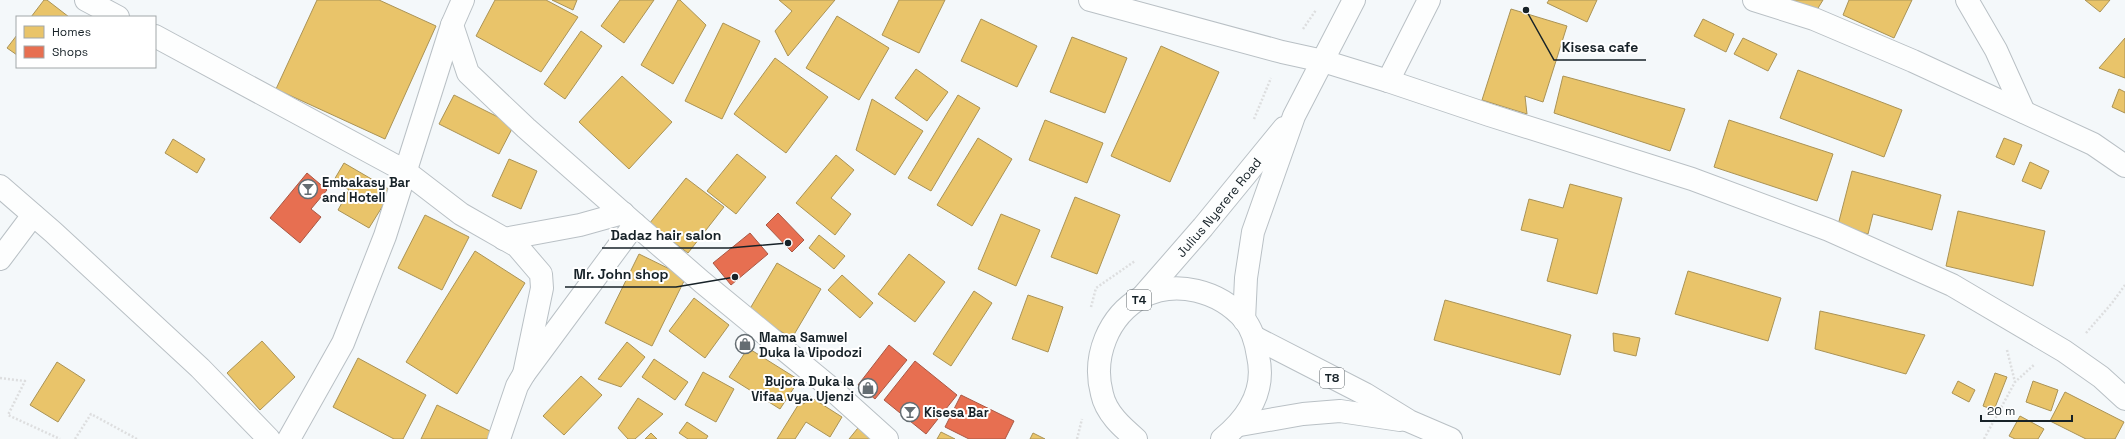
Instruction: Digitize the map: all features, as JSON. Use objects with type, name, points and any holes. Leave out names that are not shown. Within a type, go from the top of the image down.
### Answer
[{"type":"main road","points":[[86,0],[116,16]]},
{"type":"main road","points":[[1090,0],[1282,52],[1323,61],[1388,80],[1489,115],[1692,179],[1829,230],[1952,285],[2060,349],[2101,378],[2125,399]]},
{"type":"main road","name":"Julius Nyerere Road","points":[[1222,439],[1240,425],[1256,398],[1260,375],[1261,368],[1249,329],[1246,278],[1254,232],[1294,116],[1354,0]]},
{"type":"main road","points":[[1388,80],[1429,0]]},
{"type":"main road","points":[[1754,0],[1814,19],[1913,61],[2093,144],[2125,166]]},
{"type":"main road","points":[[1967,0],[1996,50],[2024,112]]},
{"type":"main road","points":[[289,439],[342,343],[385,236],[452,25],[461,2]]},
{"type":"main road","points":[[452,25],[468,73],[526,128],[629,219],[702,282],[826,384],[887,439]]},
{"type":"main road","points":[[156,37],[405,171],[461,214],[517,246],[541,274],[542,288],[524,374]]},
{"type":"main road","name":"Julius Nyerere Road","points":[[1136,439],[1115,429],[1102,395],[1098,367],[1104,338],[1120,315],[1142,297],[1204,227],[1294,116]]},
{"type":"main road","points":[[0,186],[200,368],[268,439]]},
{"type":"main road","points":[[0,258],[33,215]]},
{"type":"main road","points":[[504,239],[580,225],[629,219]]},
{"type":"main road","points":[[499,439],[518,386],[524,374],[629,219]]},
{"type":"main road","name":"Julius Nyerere Road","points":[[1142,297],[1169,289],[1198,290],[1224,301],[1249,329]]},
{"type":"main road","name":"T8","points":[[1249,329],[1365,394],[1409,421],[1451,439]]},
{"type":"main road","name":"T8","points":[[1240,425],[1303,414],[1340,412],[1409,421]]},
{"type":"path","points":[[1984,439],[2015,382],[2060,349],[2091,329],[2125,285]]},
{"type":"path","points":[[0,378],[25,381],[8,415],[60,439]]},
{"type":"path","points":[[75,439],[91,414],[137,439]]},
{"type":"building: Homes","points":[[44,0],[47,0],[68,16],[32,16]]},
{"type":"building: Homes","points":[[317,0],[379,0],[436,26],[385,139],[276,89]]},
{"type":"building: Homes","points":[[495,0],[546,0],[578,17],[541,72],[476,36]]},
{"type":"building: Homes","points":[[552,0],[577,0],[573,10]]},
{"type":"building: Homes","points":[[620,0],[654,0],[624,43],[601,26]]},
{"type":"building: Homes","points":[[678,0],[680,0],[706,25],[673,84],[641,65]]},
{"type":"building: Homes","points":[[779,0],[835,0],[788,56],[775,31],[792,11]]},
{"type":"building: Homes","points":[[899,0],[945,0],[919,53],[882,35]]},
{"type":"building: Homes","points":[[1549,0],[1597,0],[1587,22],[1547,3]]},
{"type":"building: Homes","points":[[1792,0],[1823,0],[1815,13]]},
{"type":"building: Homes","points":[[1849,0],[1912,0],[1894,38],[1843,15]]},
{"type":"building: Homes","points":[[2085,0],[2110,0],[2100,12]]},
{"type":"building: Homes","points":[[1511,9],[1567,26],[1543,102],[1525,96],[1527,114],[1482,100]]},
{"type":"building: Homes","points":[[837,16],[889,48],[859,100],[806,68]]},
{"type":"building: Homes","points":[[981,19],[1037,46],[1017,87],[961,61]]},
{"type":"building: Homes","points":[[1703,19],[1734,34],[1726,52],[1694,36]]},
{"type":"building: Homes","points":[[723,23],[760,41],[722,119],[685,101]]},
{"type":"building: Homes","points":[[581,31],[602,46],[565,99],[544,84]]},
{"type":"building: Homes","points":[[16,36],[16,54],[7,48]]},
{"type":"building: Homes","points":[[1072,37],[1127,58],[1105,113],[1050,92]]},
{"type":"building: Homes","points":[[1743,38],[1777,54],[1768,71],[1734,54]]},
{"type":"building: Homes","points":[[2125,38],[2125,78],[2099,68]]},
{"type":"building: Homes","points":[[1161,46],[1219,72],[1170,182],[1111,156]]},
{"type":"building: Homes","points":[[775,58],[828,97],[786,153],[734,114]]},
{"type":"building: Homes","points":[[916,69],[948,92],[927,121],[895,98]]},
{"type":"building: Homes","points":[[1798,70],[1902,110],[1884,157],[1780,118]]},
{"type":"building: Homes","points":[[622,76],[672,122],[629,169],[579,122]]},
{"type":"building: Homes","points":[[1563,76],[1685,109],[1670,151],[1554,113]]},
{"type":"building: Homes","points":[[2119,89],[2125,92],[2125,113],[2112,107]]},
{"type":"building: Homes","points":[[454,95],[514,125],[499,154],[439,124]]},
{"type":"building: Homes","points":[[958,95],[980,108],[931,191],[908,178]]},
{"type":"building: Homes","points":[[872,99],[923,131],[895,175],[856,150]]},
{"type":"building: Homes","points":[[1045,120],[1103,143],[1087,183],[1029,160]]},
{"type":"building: Homes","points":[[1729,120],[1833,154],[1817,201],[1714,167]]},
{"type":"building: Homes","points":[[978,138],[1012,159],[972,226],[937,205]]},
{"type":"building: Homes","points":[[2004,138],[2022,145],[2014,165],[1996,157]]},
{"type":"building: Homes","points":[[173,139],[205,159],[197,173],[165,153]]},
{"type":"building: Homes","points":[[737,154],[766,177],[736,214],[707,191]]},
{"type":"building: Homes","points":[[836,155],[854,170],[831,198],[851,214],[835,235],[796,203]]},
{"type":"building: Homes","points":[[509,159],[537,171],[521,209],[492,196]]},
{"type":"building: Homes","points":[[2030,162],[2049,171],[2041,189],[2022,181]]},
{"type":"building: Homes","points":[[344,163],[392,191],[369,228],[338,210],[349,190],[334,180]]},
{"type":"building: Homes","points":[[1852,171],[1941,195],[1932,230],[1873,214],[1868,234],[1838,225]]},
{"type":"building: Homes","points":[[686,178],[724,207],[688,253],[649,224]]},
{"type":"building: Homes","points":[[1570,184],[1622,198],[1597,294],[1547,281],[1558,239],[1521,230],[1529,199],[1563,208]]},
{"type":"building: Homes","points":[[1075,197],[1120,215],[1097,274],[1051,257]]},
{"type":"building: Homes","points":[[1958,211],[2045,231],[2033,286],[1946,266]]},
{"type":"building: Homes","points":[[1001,214],[1040,230],[1016,286],[978,269]]},
{"type":"building: Homes","points":[[425,215],[469,237],[442,290],[398,268]]},
{"type":"building: Homes","points":[[819,235],[845,256],[834,269],[809,248]]},
{"type":"building: Homes","points":[[475,251],[525,283],[457,394],[406,362]]},
{"type":"building: Homes","points":[[639,254],[686,277],[652,346],[605,323]]},
{"type":"building: Homes","points":[[909,254],[945,282],[915,322],[878,294]]},
{"type":"building: Homes","points":[[777,263],[821,289],[792,338],[748,312]]},
{"type":"building: Homes","points":[[1688,271],[1781,298],[1768,341],[1675,314]]},
{"type":"building: Homes","points":[[842,275],[873,303],[860,318],[828,290]]},
{"type":"building: Homes","points":[[974,291],[992,303],[951,366],[933,354]]},
{"type":"building: Homes","points":[[1028,295],[1063,307],[1048,352],[1012,339]]},
{"type":"building: Homes","points":[[694,298],[729,325],[705,358],[669,331]]},
{"type":"building: Homes","points":[[1445,300],[1571,335],[1560,375],[1434,340]]},
{"type":"building: Homes","points":[[1820,311],[1925,335],[1906,374],[1815,349]]},
{"type":"building: Homes","points":[[1613,333],[1640,338],[1636,356],[1614,351]]},
{"type":"building: Homes","points":[[262,341],[295,377],[260,410],[227,373]]},
{"type":"building: Homes","points":[[627,342],[645,357],[621,387],[598,379]]},
{"type":"building: Homes","points":[[748,348],[799,380],[780,409],[729,377]]},
{"type":"building: Homes","points":[[358,358],[426,395],[403,439],[394,439],[333,407]]},
{"type":"building: Homes","points":[[654,359],[688,382],[675,400],[642,377]]},
{"type":"building: Homes","points":[[57,362],[85,380],[58,422],[30,405]]},
{"type":"building: Homes","points":[[703,372],[734,389],[716,422],[685,405]]},
{"type":"building: Homes","points":[[1995,373],[2007,377],[1994,410],[1983,406]]},
{"type":"building: Homes","points":[[581,376],[602,395],[564,435],[543,416]]},
{"type":"building: Homes","points":[[1958,381],[1975,390],[1969,402],[1952,393]]},
{"type":"building: Homes","points":[[2033,381],[2058,390],[2051,411],[2026,402]]},
{"type":"building: Homes","points":[[2065,392],[2124,422],[2115,439],[2086,439],[2050,421]]},
{"type":"building: Homes","points":[[809,396],[842,417],[830,437],[806,422],[795,439],[777,439],[800,402],[804,404]]},
{"type":"building: Homes","points":[[638,398],[663,414],[635,439],[628,439],[618,428]]},
{"type":"building: Homes","points":[[437,405],[496,434],[494,439],[421,439]]},
{"type":"building: Homes","points":[[2020,416],[2044,429],[2038,439],[2015,439],[2009,436]]},
{"type":"building: Homes","points":[[687,422],[708,436],[706,439],[688,439],[679,433]]},
{"type":"building: Homes","points":[[862,423],[882,439],[849,439]]},
{"type":"building: Homes","points":[[941,432],[955,439],[937,439]]},
{"type":"building: Homes","points":[[651,433],[657,439],[645,439]]},
{"type":"building: Homes","points":[[1033,433],[1045,439],[1030,439]]},
{"type":"building: Shops","points":[[307,173],[327,190],[311,209],[321,217],[300,243],[270,218]]},
{"type":"building: Shops","points":[[778,213],[804,240],[792,252],[766,225]]},
{"type":"building: Shops","points":[[750,233],[768,254],[731,285],[713,263]]},
{"type":"building: Shops","points":[[889,345],[907,360],[875,399],[858,385]]},
{"type":"building: Shops","points":[[915,361],[957,395],[926,434],[884,400]]},
{"type":"building: Shops","points":[[961,395],[1014,421],[1005,439],[969,439],[945,427]]},
{"type":"place","name":"Kisesa cafe","points":[[1526,10]]},
{"type":"place","name":"Embakasy Bar and Hotell","points":[[308,189]]},
{"type":"place","name":"Dadaz hair salon","points":[[788,243]]},
{"type":"place","name":"Mr. John shop","points":[[735,277]]},
{"type":"place","name":"Mama Samwel Duka la Vipodozi","points":[[745,344]]},
{"type":"place","name":"Bujora Duka la Vifaa vya. Ujenzi","points":[[868,388]]},
{"type":"place","name":"Kisesa Bar","points":[[910,412]]}]
